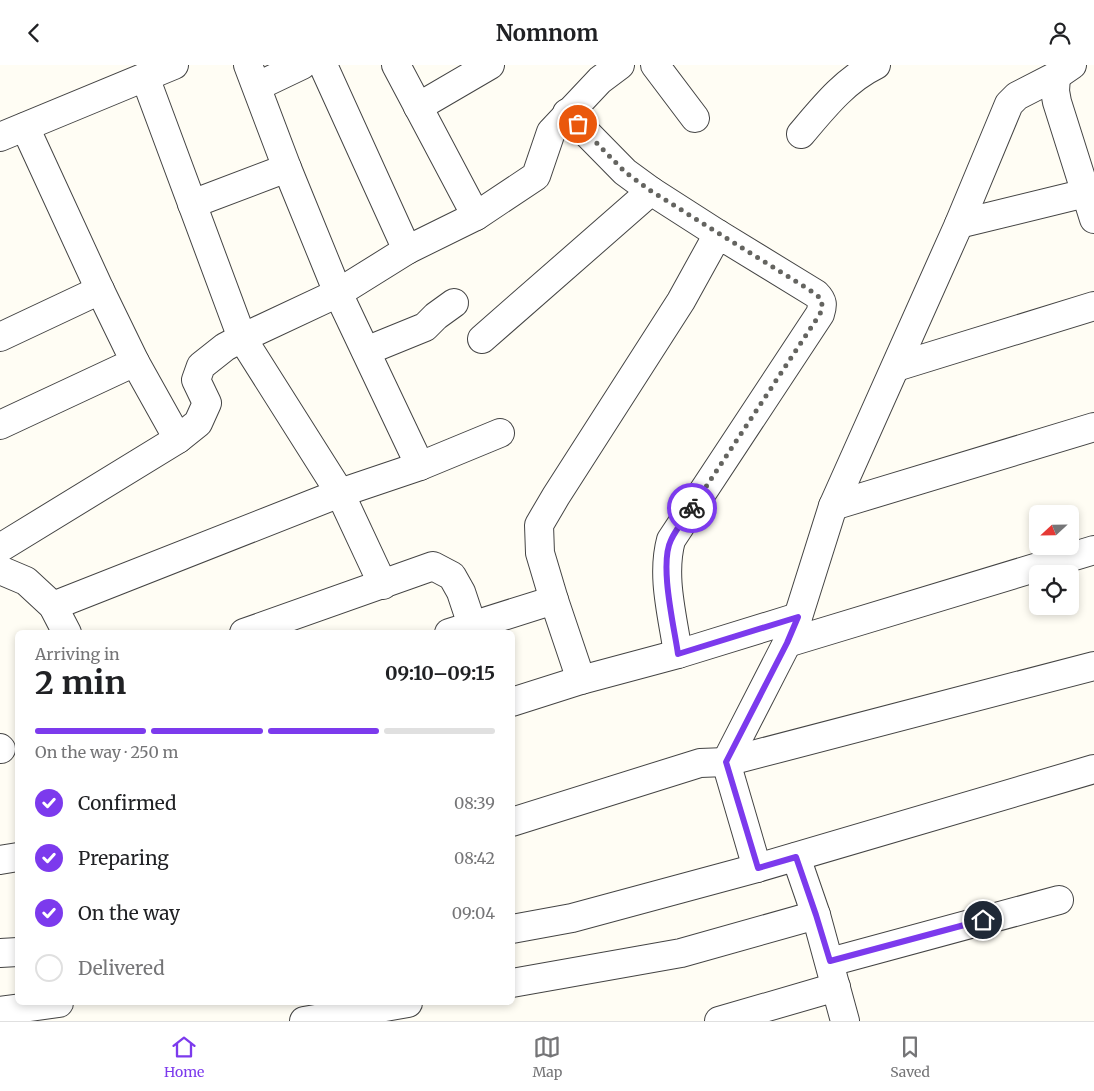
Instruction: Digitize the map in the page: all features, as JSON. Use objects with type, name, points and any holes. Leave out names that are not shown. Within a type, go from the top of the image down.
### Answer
[{"type":"street","points":[[0,137],[174,65]]},
{"type":"street","points":[[302,65],[253,76],[287,168],[338,293],[420,466]]},
{"type":"street","points":[[323,65],[408,250]]},
{"type":"street","points":[[396,65],[476,217]]},
{"type":"street","points":[[418,107],[490,65]]},
{"type":"street","points":[[0,548],[178,439],[198,423],[208,403],[196,380],[201,366],[225,347],[338,293],[408,250],[476,217],[536,175],[551,132],[600,80],[620,65]]},
{"type":"street","points":[[655,65],[695,119]]},
{"type":"street","points":[[1067,68],[1055,91],[1094,219]]},
{"type":"street","points":[[758,868],[726,762],[787,643],[798,617],[832,506],[959,224],[1009,104],[1024,91],[1067,68]]},
{"type":"street","points":[[801,134],[833,96],[861,69]]},
{"type":"street","points":[[145,77],[242,338],[340,493],[383,585]]},
{"type":"street","points":[[567,113],[625,172],[651,191],[816,294],[822,301],[820,314],[671,540],[666,572],[678,654]]},
{"type":"street","points":[[25,127],[135,362],[178,439]]},
{"type":"street","points":[[192,204],[287,168]]},
{"type":"street","points":[[482,339],[651,191]]},
{"type":"street","points":[[959,224],[1086,193]]},
{"type":"street","points":[[581,680],[540,553],[539,525],[681,301],[718,233]]},
{"type":"street","points":[[0,337],[100,290]]},
{"type":"street","points":[[366,351],[425,327],[454,303]]},
{"type":"street","points":[[896,367],[1094,306]]},
{"type":"street","points":[[0,425],[135,362]]},
{"type":"street","points":[[832,506],[1094,427]]},
{"type":"street","points":[[54,606],[340,493],[420,466],[500,433]]},
{"type":"street","points":[[787,643],[1094,550]]},
{"type":"street","points":[[253,630],[432,567],[452,576],[461,592],[460,629],[554,600]]},
{"type":"street","points":[[0,569],[26,581],[54,606],[66,630]]},
{"type":"street","points":[[515,701],[798,617]]},
{"type":"street","points":[[515,821],[700,763],[726,762],[1094,666]]},
{"type":"street","points":[[515,928],[572,918],[758,868],[1094,769]]},
{"type":"street","points":[[796,857],[830,961],[845,1021]]},
{"type":"street","points":[[0,861],[15,858]]},
{"type":"street","points":[[830,961],[1059,900]]},
{"type":"street","points":[[515,982],[681,953],[816,915]]},
{"type":"street","points":[[0,953],[15,952]]},
{"type":"street","points":[[719,1021],[836,987]]},
{"type":"street","points":[[0,1011],[44,1005]]},
{"type":"street","points":[[319,1016],[394,1005]]},
{"type":"way so far","points":[[578,124],[625,172],[651,191],[816,294],[822,301],[820,314],[692,508]]},
{"type":"route","points":[[692,508],[671,540],[667,556],[666,572],[678,654],[798,617],[787,643],[726,762],[758,868],[796,857],[830,961],[983,920]]}]
